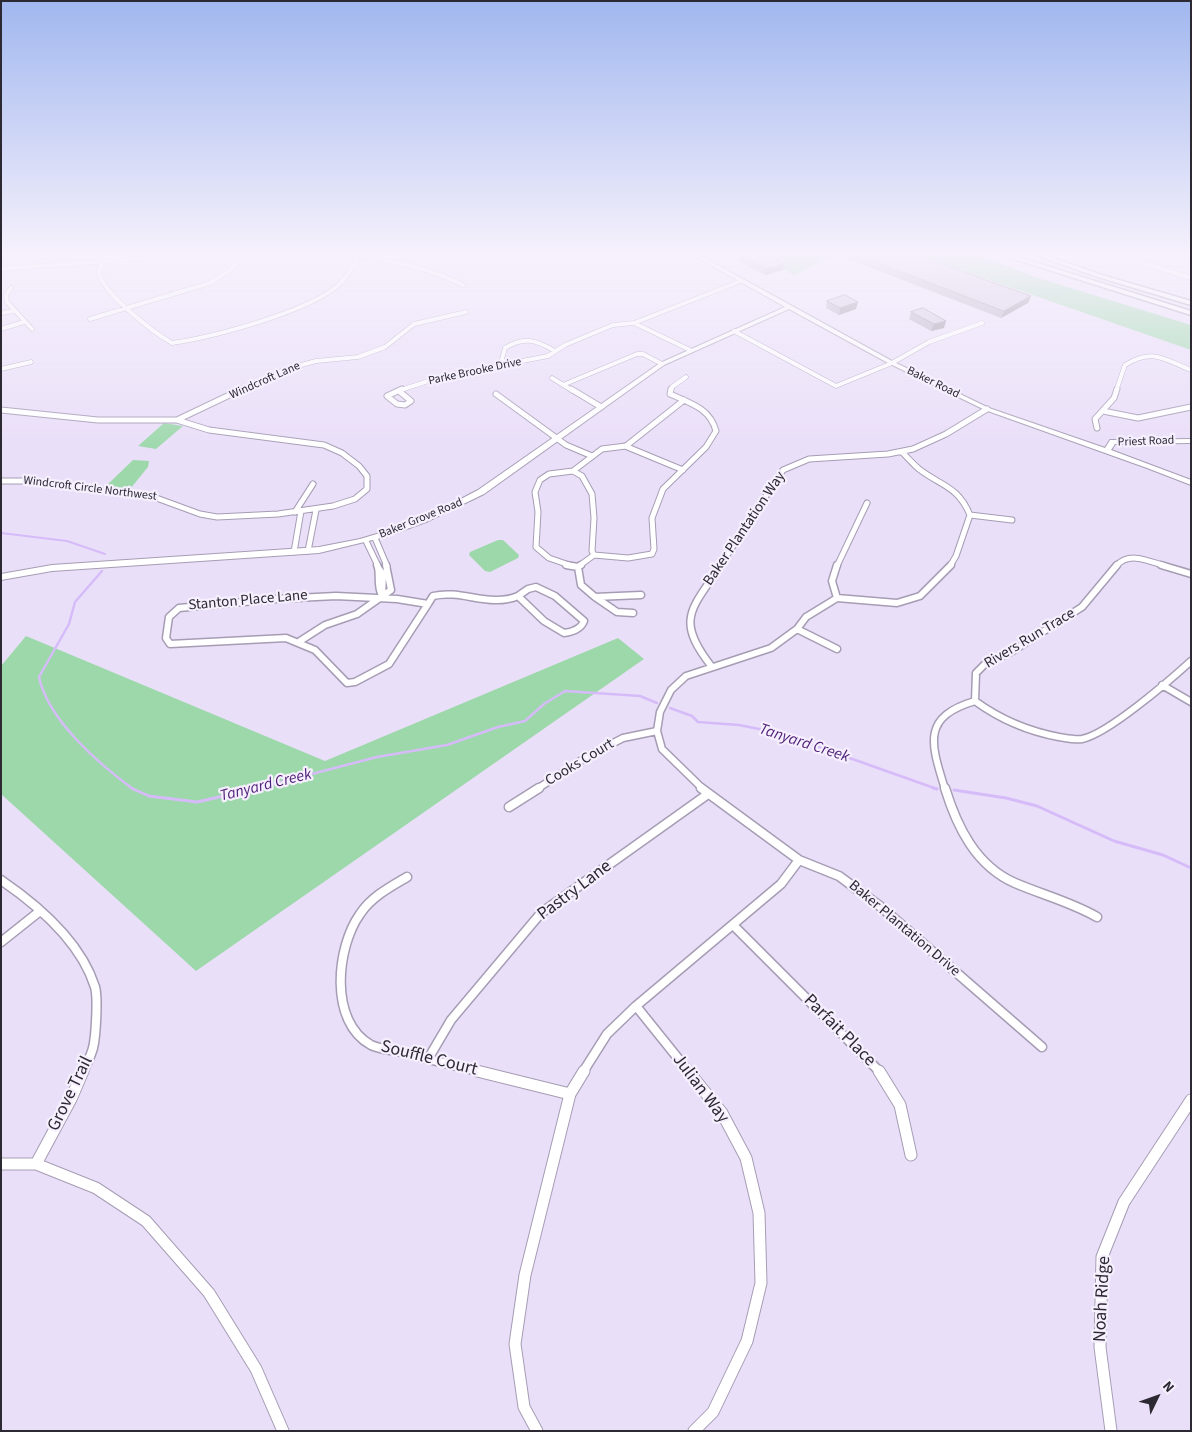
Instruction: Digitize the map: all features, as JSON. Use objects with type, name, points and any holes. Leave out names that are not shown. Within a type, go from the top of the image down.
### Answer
[{"type":"street","points":[[21,319],[32,329]]},
{"type":"street","points":[[141,319],[172,344],[182,343],[260,319]]},
{"type":"street","name":"Windcroft Lane","points":[[177,420],[283,370],[316,361],[358,357],[385,346],[414,324],[436,319]]},
{"type":"street","name":"Parke Brooke Drive","points":[[399,391],[440,378],[548,356],[554,351],[613,325],[634,323],[645,319]]},
{"type":"street","name":"Baker Grove Road","points":[[1,577],[52,568],[308,551],[375,538],[466,501],[559,438],[662,364],[762,319]]},
{"type":"street","name":"Baker Road","points":[[811,319],[892,363],[987,409],[1191,483]]},
{"type":"street","points":[[1,329],[24,322]]},
{"type":"street","points":[[634,323],[690,350]]},
{"type":"street","points":[[734,331],[836,386],[892,363],[929,342],[982,323]]},
{"type":"street","points":[[506,366],[502,356],[505,348],[526,338],[532,338],[554,351]]},
{"type":"street","points":[[563,385],[637,354],[643,354],[662,364]]},
{"type":"street","points":[[1097,428],[1095,419],[1114,398],[1125,365],[1140,356],[1155,356],[1191,370]]},
{"type":"street","points":[[1,369],[31,362]]},
{"type":"street","points":[[578,567],[594,555],[628,558],[652,554],[654,549],[652,524],[654,509],[663,489],[706,448],[716,430],[709,415],[669,392],[686,377]]},
{"type":"street","points":[[552,378],[601,408]]},
{"type":"street","points":[[399,391],[409,398],[410,402],[401,406],[387,396],[391,392],[399,391]]},
{"type":"street","points":[[496,394],[566,444],[594,454]]},
{"type":"street","points":[[625,446],[684,400]]},
{"type":"street","points":[[1103,411],[1121,417],[1138,418],[1191,407]]},
{"type":"street","points":[[902,452],[924,446],[987,409]]},
{"type":"street","name":"Windcroft Circle Northwest","points":[[1,410],[98,420],[177,420],[209,430],[324,445],[343,454],[366,475],[369,482],[367,488],[356,499],[337,507],[212,517],[151,496],[27,481],[1,481]]},
{"type":"street","name":"Priest Road","points":[[1106,451],[1113,442],[1191,440]]},
{"type":"street","points":[[578,567],[550,559],[541,553],[535,541],[538,523],[536,492],[540,480],[549,474],[573,471],[594,454],[609,447],[625,446],[683,470]]},
{"type":"street","points":[[657,731],[660,712],[671,690],[686,676],[771,648],[797,629],[806,617],[837,598],[897,604],[920,596],[947,571],[956,556],[970,515],[966,505],[955,490],[919,468],[902,452]]},
{"type":"street","name":"Baker Plantation Way","points":[[712,667],[696,647],[688,627],[690,612],[783,470],[805,459],[902,452]]},
{"type":"street","points":[[573,471],[585,479],[594,502],[592,551],[594,555]]},
{"type":"street","points":[[294,552],[298,511],[313,484]]},
{"type":"street","points":[[837,598],[832,581],[838,561],[867,503]]},
{"type":"street","points":[[308,551],[316,510]]},
{"type":"street","points":[[970,515],[1012,520]]},
{"type":"street","points":[[300,641],[325,625],[357,614],[391,590],[392,583],[375,538]]},
{"type":"street","points":[[366,541],[379,569],[376,573],[378,590],[382,596],[428,604]]},
{"type":"street","name":"Rivers Run Trace","points":[[975,700],[976,673],[986,663],[1019,647],[1082,607],[1118,562],[1129,558],[1140,558],[1191,574]]},
{"type":"street","points":[[578,567],[581,585],[595,597],[617,612],[633,613]]},
{"type":"street","name":"Stanton Place Lane","points":[[382,596],[333,594],[174,608],[170,612],[166,638],[170,644],[286,638],[300,641],[316,650],[347,683],[355,682],[389,664],[433,596],[445,592],[495,602],[510,600],[528,589],[544,589],[584,621],[584,624],[566,633],[560,632],[536,614],[518,596]]},
{"type":"street","points":[[595,597],[642,595]]},
{"type":"street","points":[[797,629],[837,649]]},
{"type":"street","points":[[1097,917],[1071,903],[1035,891],[996,872],[976,852],[959,825],[946,789],[934,741],[936,726],[946,711],[975,700],[993,716],[1016,727],[1047,735],[1081,740],[1101,732],[1191,661]]},
{"type":"street","points":[[1162,685],[1191,702]]},
{"type":"street","name":"Baker Plantation Drive","points":[[657,731],[662,749],[708,794],[799,860],[839,876],[881,907],[1042,1047]]},
{"type":"street","name":"Cooks Court","points":[[509,807],[588,756],[623,738],[657,731]]},
{"type":"street","name":"Pastry Lane","points":[[428,1059],[451,1020],[541,913],[708,794]]},
{"type":"street","points":[[537,1431],[524,1407],[515,1344],[525,1276],[570,1094],[607,1034],[636,1006],[734,926],[781,884],[799,860]]},
{"type":"street","name":"Souffle Court","points":[[408,877],[384,889],[358,916],[346,949],[340,995],[348,1023],[372,1045],[570,1094]]},
{"type":"street","name":"Grove Trail","points":[[1,880],[30,900],[61,932],[85,963],[96,989],[93,1048],[71,1099],[36,1164]]},
{"type":"street","points":[[1,942],[40,911]]},
{"type":"street","name":"Parfait Place","points":[[734,926],[880,1072],[900,1105],[911,1155]]},
{"type":"street","name":"Julian Way","points":[[636,1006],[722,1113],[746,1158],[759,1212],[761,1283],[746,1341],[713,1412],[694,1431]]},
{"type":"street","name":"Noah Ridge","points":[[1111,1431],[1100,1347],[1102,1258],[1124,1202],[1191,1100]]},
{"type":"street","points":[[1,1164],[36,1164],[96,1188],[146,1221],[209,1293],[256,1369],[283,1431]]},
{"type":"green space","points":[[1101,319],[1171,319],[1191,325],[1191,350]]},
{"type":"green space","points":[[164,423],[183,426],[156,449],[138,446]]},
{"type":"green space","points":[[133,460],[149,461],[148,467],[130,489],[106,486]]},
{"type":"green space","points":[[498,540],[503,540],[519,555],[518,558],[490,572],[485,571],[469,555],[470,552]]},
{"type":"green space","points":[[26,636],[325,761],[618,638],[644,659],[196,971],[1,794],[1,666]]},
{"type":"building","points":[[924,319],[942,319],[946,321],[934,324]]},
{"type":"waterway","name":"Tanyard Creek","points":[[1,533],[67,541],[105,554]]},
{"type":"waterway","name":"Tanyard Creek","points":[[102,571],[75,602],[69,624],[39,677],[44,693],[64,725],[105,767],[133,789]]},
{"type":"waterway","name":"Tanyard Creek","points":[[254,789],[377,757],[447,745],[498,727],[525,721],[544,704],[565,691],[640,696],[657,703]]},
{"type":"waterway","name":"Tanyard Creek","points":[[670,708],[692,716],[698,722],[739,725],[779,733],[937,789],[933,788]]},
{"type":"waterway","name":"Tanyard Creek","points":[[133,789],[149,796],[197,802],[259,788]]},
{"type":"waterway","name":"Tanyard Creek","points":[[954,790],[1006,798],[1037,806],[1114,841],[1163,855],[1191,868]]}]
